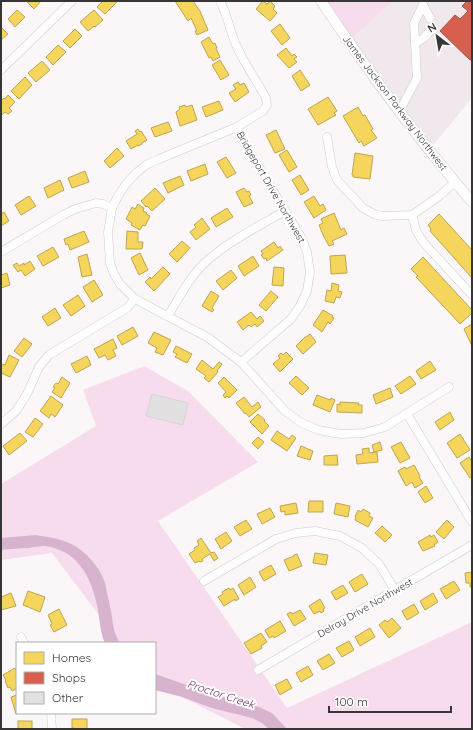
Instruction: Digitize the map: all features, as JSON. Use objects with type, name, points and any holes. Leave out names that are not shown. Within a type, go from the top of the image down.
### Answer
[{"type":"main road","name":"James Jackson Parkway Northwest","points":[[321,1],[399,112],[472,202]]},
{"type":"street","points":[[1,70],[72,1]]},
{"type":"street","points":[[220,1],[226,14],[232,38],[266,98],[267,105],[263,112],[237,127],[159,158],[146,165],[126,184],[112,208],[108,232],[110,263],[114,274],[120,284],[135,298],[207,337],[241,362],[284,410],[300,422],[318,430],[341,434],[364,433],[385,427],[449,387]]},
{"type":"street","points":[[399,112],[417,78],[414,23],[423,5],[430,18]]},
{"type":"street","points":[[415,43],[424,38],[431,30]]},
{"type":"street","name":"Bridgeport Drive Northwest","points":[[237,127],[242,139],[301,237],[307,252],[310,272],[307,291],[300,306],[291,319],[241,362]]},
{"type":"street","points":[[327,137],[332,167],[337,180],[364,208],[374,214],[382,216],[412,215],[438,197],[455,182]]},
{"type":"street","points":[[1,252],[75,209],[96,203],[112,208]]},
{"type":"street","points":[[168,316],[189,282],[209,259],[227,245],[285,210]]},
{"type":"street","points":[[412,215],[416,230],[423,242],[472,295]]},
{"type":"street","points":[[1,424],[16,411],[27,394],[39,367],[50,355],[126,308],[135,298]]},
{"type":"street","points":[[407,414],[472,522]]},
{"type":"street","points":[[204,581],[276,539],[296,533],[315,532],[340,536],[362,548],[379,564],[395,590]]},
{"type":"street","name":"Delray Drive Northwest","points":[[258,670],[472,545]]},
{"type":"street","points":[[51,714],[52,729]]},
{"type":"shaded area","points":[[322,1],[393,1],[347,43]]},
{"type":"shaded area","points":[[393,1],[472,1],[472,98],[425,155],[370,82],[347,43]]},
{"type":"shaded area","points":[[144,366],[188,391],[258,462],[158,521],[287,708],[472,622],[472,729],[245,729],[156,684],[156,642],[119,642],[52,553],[1,560],[1,484],[96,426],[83,390]]},
{"type":"shaded area","points":[[36,535],[52,538],[69,543],[86,554],[96,565],[103,577],[116,635],[120,642],[105,642],[90,581],[79,564],[64,552],[55,548],[44,546],[1,550],[1,538]]},
{"type":"shaded area","points":[[156,674],[238,702],[259,707],[272,713],[287,729],[269,729],[262,723],[252,718],[212,708],[182,697],[156,690]]},
{"type":"building: Homes","points":[[26,1],[41,1],[34,9]]},
{"type":"building: Homes","points":[[103,1],[118,1],[105,14],[97,7]]},
{"type":"building: Homes","points":[[175,1],[193,1],[200,11],[208,30],[197,35],[195,31],[197,31],[191,18],[188,21]]},
{"type":"building: Homes","points":[[263,1],[267,4],[270,1],[275,6],[273,9],[277,13],[270,21],[256,9]]},
{"type":"building: Homes","points":[[17,10],[25,17],[15,27],[8,19]]},
{"type":"building: Homes","points":[[94,10],[103,20],[88,31],[80,22]]},
{"type":"building: Homes","points":[[280,24],[290,38],[282,45],[271,31]]},
{"type":"building: Homes","points":[[1,27],[8,34],[1,40]]},
{"type":"building: Homes","points":[[75,29],[82,36],[70,48],[63,41]]},
{"type":"building: Homes","points":[[209,37],[213,44],[215,43],[220,57],[213,61],[211,57],[209,58],[201,42]]},
{"type":"building: Homes","points":[[58,45],[66,52],[53,65],[46,57]]},
{"type":"building: Homes","points":[[286,48],[292,56],[294,54],[297,57],[294,59],[297,62],[289,68],[277,55]]},
{"type":"building: Homes","points":[[220,60],[229,75],[221,80],[212,65]]},
{"type":"building: Homes","points":[[42,61],[50,70],[36,82],[28,73]]},
{"type":"building: Homes","points":[[300,70],[310,85],[301,91],[292,76]]},
{"type":"building: Homes","points":[[25,77],[32,85],[19,99],[11,91]]},
{"type":"building: Homes","points":[[238,82],[240,85],[244,83],[249,92],[235,102],[229,93],[236,89],[233,85]]},
{"type":"building: Homes","points":[[8,95],[15,102],[9,108],[12,111],[8,114],[5,112],[2,115],[1,101]]},
{"type":"building: Homes","points":[[328,97],[337,111],[334,113],[336,115],[318,125],[308,109]]},
{"type":"building: Homes","points":[[219,101],[223,110],[206,117],[202,107]]},
{"type":"building: Homes","points":[[185,105],[186,107],[192,105],[197,120],[180,126],[176,112],[180,109],[179,107]]},
{"type":"building: Homes","points":[[358,107],[363,116],[365,115],[373,129],[371,130],[377,138],[364,146],[361,141],[359,143],[343,116]]},
{"type":"building: Homes","points":[[168,122],[172,131],[155,137],[151,128]]},
{"type":"building: Homes","points":[[138,129],[147,140],[131,149],[126,141],[137,134],[135,131]]},
{"type":"building: Homes","points":[[276,130],[285,149],[275,153],[266,135]]},
{"type":"building: Homes","points":[[117,148],[124,156],[110,168],[104,161]]},
{"type":"building: Homes","points":[[287,150],[297,167],[289,172],[279,155]]},
{"type":"building: Homes","points":[[355,153],[373,156],[370,179],[353,177]]},
{"type":"building: Homes","points":[[226,157],[236,173],[227,178],[217,162]]},
{"type":"building: Homes","points":[[205,164],[208,174],[191,181],[187,171]]},
{"type":"building: Homes","points":[[85,171],[89,182],[72,188],[68,178]]},
{"type":"building: Homes","points":[[300,175],[309,190],[301,195],[292,180]]},
{"type":"building: Homes","points":[[180,176],[184,185],[168,193],[163,183]]},
{"type":"building: Homes","points":[[60,180],[64,190],[48,198],[44,188]]},
{"type":"building: Homes","points":[[155,188],[165,199],[152,211],[141,201]]},
{"type":"building: Homes","points":[[244,188],[247,192],[249,191],[251,195],[249,196],[253,203],[244,207],[236,192]]},
{"type":"building: Homes","points":[[29,196],[36,206],[21,215],[15,205]]},
{"type":"building: Homes","points":[[314,196],[320,206],[323,204],[326,210],[314,218],[304,202]]},
{"type":"building: Homes","points":[[138,204],[144,208],[143,211],[147,213],[146,214],[150,216],[145,226],[143,225],[140,230],[131,225],[132,223],[126,219],[132,207],[135,209]]},
{"type":"building: Homes","points":[[227,208],[233,217],[216,227],[211,218]]},
{"type":"building: Homes","points":[[4,212],[9,221],[1,226],[1,214]]},
{"type":"building: Homes","points":[[334,213],[341,230],[344,228],[347,234],[332,241],[334,244],[329,246],[319,225],[323,223],[321,219]]},
{"type":"building: Homes","points":[[439,214],[472,250],[472,278],[430,231],[431,229],[428,225]]},
{"type":"building: Homes","points":[[202,218],[210,229],[196,240],[190,232],[196,227],[194,225]]},
{"type":"building: Homes","points":[[84,231],[89,242],[70,250],[64,239]]},
{"type":"building: Homes","points":[[127,231],[138,232],[138,242],[143,242],[142,249],[126,249]]},
{"type":"building: Homes","points":[[182,241],[190,248],[177,262],[169,254]]},
{"type":"building: Homes","points":[[274,242],[278,248],[280,246],[283,250],[267,261],[266,258],[264,259],[261,255],[263,254],[261,251]]},
{"type":"building: Homes","points":[[53,247],[59,257],[43,266],[37,256]]},
{"type":"building: Homes","points":[[140,253],[148,270],[139,275],[131,258]]},
{"type":"building: Homes","points":[[87,254],[92,275],[82,277],[78,257]]},
{"type":"building: Homes","points":[[345,255],[347,273],[331,274],[330,256]]},
{"type":"building: Homes","points":[[253,256],[259,266],[244,276],[238,266]]},
{"type":"building: Homes","points":[[423,257],[472,310],[472,313],[460,324],[416,277],[418,276],[411,269]]},
{"type":"building: Homes","points":[[30,261],[35,269],[25,276],[21,270],[18,272],[13,265],[17,263],[19,266],[24,263],[24,265]]},
{"type":"building: Homes","points":[[163,267],[170,274],[154,291],[145,282],[150,277],[151,279]]},
{"type":"building: Homes","points":[[274,267],[284,268],[283,286],[272,285]]},
{"type":"building: Homes","points":[[231,270],[237,278],[223,290],[216,281]]},
{"type":"building: Homes","points":[[7,273],[10,285],[1,288],[1,275]]},
{"type":"building: Homes","points":[[94,280],[103,295],[92,302],[83,287]]},
{"type":"building: Homes","points":[[332,283],[339,285],[338,291],[342,292],[340,298],[336,297],[334,303],[325,301],[327,290],[331,291]]},
{"type":"building: Homes","points":[[211,291],[219,296],[212,308],[214,310],[212,312],[202,306]]},
{"type":"building: Homes","points":[[271,291],[278,297],[266,311],[259,305]]},
{"type":"building: Homes","points":[[78,295],[85,306],[71,316],[63,305]]},
{"type":"building: Homes","points":[[55,308],[61,318],[48,326],[42,317]]},
{"type":"building: Homes","points":[[323,310],[334,318],[330,324],[328,322],[322,332],[313,325]]},
{"type":"building: Homes","points":[[251,312],[257,319],[260,316],[264,321],[257,327],[255,324],[251,327],[249,325],[243,330],[237,322]]},
{"type":"building: Homes","points":[[472,324],[472,346],[464,329]]},
{"type":"building: Homes","points":[[133,327],[138,336],[122,345],[117,336]]},
{"type":"building: Homes","points":[[154,332],[171,340],[163,355],[155,352],[157,348],[148,343]]},
{"type":"building: Homes","points":[[310,334],[316,342],[303,354],[296,346]]},
{"type":"building: Homes","points":[[24,338],[32,344],[22,357],[14,351]]},
{"type":"building: Homes","points":[[113,339],[117,348],[113,350],[116,356],[108,360],[105,355],[99,358],[94,349]]},
{"type":"building: Homes","points":[[176,346],[192,354],[187,363],[175,357],[177,354],[173,352]]},
{"type":"building: Homes","points":[[286,352],[293,359],[280,372],[273,364],[280,358],[278,356],[281,353],[283,355]]},
{"type":"building: Homes","points":[[9,355],[19,360],[10,377],[1,373],[1,366],[2,364],[5,365]]},
{"type":"building: Homes","points":[[87,356],[91,365],[76,373],[71,364]]},
{"type":"building: Homes","points":[[202,360],[213,369],[219,362],[222,364],[217,371],[218,372],[209,382],[204,378],[206,376],[196,369]]},
{"type":"building: Homes","points":[[430,361],[436,370],[421,379],[416,371]]},
{"type":"building: Homes","points":[[296,376],[309,388],[302,395],[289,383]]},
{"type":"building: Homes","points":[[410,376],[416,384],[401,394],[395,386]]},
{"type":"building: Homes","points":[[62,377],[70,383],[61,398],[52,392],[55,388],[53,387],[56,383],[58,384]]},
{"type":"building: Homes","points":[[224,377],[237,390],[229,398],[227,396],[225,398],[223,395],[226,392],[218,383]]},
{"type":"building: Homes","points":[[390,388],[393,397],[376,404],[373,395]]},
{"type":"building: Homes","points":[[317,395],[330,400],[331,398],[335,400],[330,412],[313,405]]},
{"type":"building: Homes","points":[[51,396],[63,405],[55,417],[51,414],[49,418],[40,411]]},
{"type":"building: Homes","points":[[244,397],[252,407],[258,402],[261,407],[249,417],[236,403]]},
{"type":"building: Homes","points":[[340,402],[359,403],[358,405],[362,405],[362,413],[337,412],[337,404],[340,405]]},
{"type":"building: Homes","points":[[450,412],[454,420],[440,430],[435,422]]},
{"type":"building: Homes","points":[[258,414],[269,426],[262,434],[250,422]]},
{"type":"building: Homes","points":[[35,418],[43,424],[33,437],[25,432]]},
{"type":"building: Homes","points":[[277,431],[289,439],[292,435],[296,438],[287,451],[271,440]]},
{"type":"building: Homes","points":[[20,433],[27,441],[9,455],[3,446]]},
{"type":"building: Homes","points":[[460,434],[470,450],[457,458],[447,443]]},
{"type":"building: Homes","points":[[258,437],[264,442],[258,449],[252,443]]},
{"type":"building: Homes","points":[[380,442],[382,450],[374,452],[372,445]]},
{"type":"building: Homes","points":[[401,442],[410,458],[400,463],[391,447]]},
{"type":"building: Homes","points":[[301,446],[313,451],[310,460],[297,456]]},
{"type":"building: Homes","points":[[369,448],[369,453],[377,452],[378,462],[357,464],[356,455],[363,454],[362,449]]},
{"type":"building: Homes","points":[[337,455],[338,465],[324,465],[324,456]]},
{"type":"building: Homes","points":[[469,457],[472,462],[472,477],[470,478],[460,463]]},
{"type":"building: Homes","points":[[414,465],[423,483],[415,488],[412,482],[406,486],[398,471],[405,467],[406,469]]},
{"type":"building: Homes","points":[[426,486],[433,498],[425,503],[418,492]]},
{"type":"building: Homes","points":[[309,501],[323,501],[323,512],[308,512]]},
{"type":"building: Homes","points":[[296,503],[298,513],[285,515],[285,511],[281,512],[280,506]]},
{"type":"building: Homes","points":[[336,503],[350,506],[348,517],[334,514]]},
{"type":"building: Homes","points":[[270,508],[275,517],[262,524],[257,514]]},
{"type":"building: Homes","points":[[363,509],[370,513],[369,516],[373,518],[368,527],[355,520],[358,510],[361,512]]},
{"type":"building: Homes","points":[[246,520],[252,529],[240,536],[234,527]]},
{"type":"building: Homes","points":[[447,520],[454,527],[444,539],[436,532]]},
{"type":"building: Homes","points":[[382,526],[392,535],[385,542],[375,533]]},
{"type":"building: Homes","points":[[226,532],[232,541],[221,549],[215,539]]},
{"type":"building: Homes","points":[[430,535],[431,537],[434,535],[438,542],[434,545],[435,546],[423,551],[418,542]]},
{"type":"building: Homes","points":[[201,538],[211,553],[214,552],[218,558],[214,561],[210,554],[202,559],[203,561],[195,563],[189,554],[199,545],[197,541]]},
{"type":"building: Homes","points":[[315,553],[328,555],[326,565],[313,563]]},
{"type":"building: Homes","points":[[297,554],[302,566],[289,571],[284,560]]},
{"type":"building: Homes","points":[[271,565],[276,574],[264,581],[259,572]]},
{"type":"building: Homes","points":[[472,572],[472,587],[470,587],[470,583],[466,583],[465,573]]},
{"type":"building: Homes","points":[[362,574],[368,584],[355,592],[349,582]]},
{"type":"building: Homes","points":[[250,577],[256,587],[244,595],[238,585]]},
{"type":"building: Homes","points":[[454,581],[460,590],[446,599],[440,589]]},
{"type":"building: Homes","points":[[343,585],[348,593],[336,600],[331,592]]},
{"type":"building: Homes","points":[[229,588],[230,590],[233,588],[239,599],[235,601],[235,599],[224,606],[218,597],[223,594],[222,592]]},
{"type":"building: Homes","points":[[28,591],[45,597],[40,612],[23,605]]},
{"type":"building: Homes","points":[[11,593],[16,606],[1,610],[1,597]]},
{"type":"building: Homes","points":[[433,593],[438,602],[425,610],[420,601]]},
{"type":"building: Homes","points":[[320,599],[325,608],[323,609],[324,611],[314,614],[309,606]]},
{"type":"building: Homes","points":[[414,604],[419,613],[407,620],[402,611]]},
{"type":"building: Homes","points":[[59,609],[67,625],[54,632],[50,625],[52,624],[48,615]]},
{"type":"building: Homes","points":[[300,610],[306,619],[294,626],[287,614],[291,612],[292,614]]},
{"type":"building: Homes","points":[[392,618],[401,628],[389,638],[379,625],[385,620],[387,622]]},
{"type":"building: Homes","points":[[280,621],[286,631],[274,638],[273,636],[269,638],[265,630]]},
{"type":"building: Homes","points":[[370,628],[375,637],[360,646],[355,637]]},
{"type":"building: Homes","points":[[261,633],[267,642],[261,646],[262,648],[251,654],[244,643]]},
{"type":"building: Homes","points":[[349,641],[354,650],[342,657],[336,648]]},
{"type":"building: Homes","points":[[329,654],[335,663],[323,670],[317,661]]},
{"type":"building: Homes","points":[[308,666],[313,675],[301,682],[296,673]]},
{"type":"building: Homes","points":[[15,668],[16,689],[12,691],[10,687],[8,688],[3,675]]},
{"type":"building: Homes","points":[[287,679],[292,688],[280,695],[275,685]]},
{"type":"building: Homes","points":[[16,695],[16,714],[11,697]]},
{"type":"building: Homes","points":[[72,719],[87,719],[87,729],[72,728]]},
{"type":"building: Homes","points":[[18,721],[32,721],[32,729],[18,729]]},
{"type":"building: Shops","points":[[467,1],[472,1],[472,59],[470,60],[440,31],[455,15],[460,19],[468,11],[462,6]]},
{"type":"building: Other","points":[[152,394],[188,403],[183,425],[146,416]]},
{"type":"water label","name":"Proctor Creek","points":[[221,694]]}]
